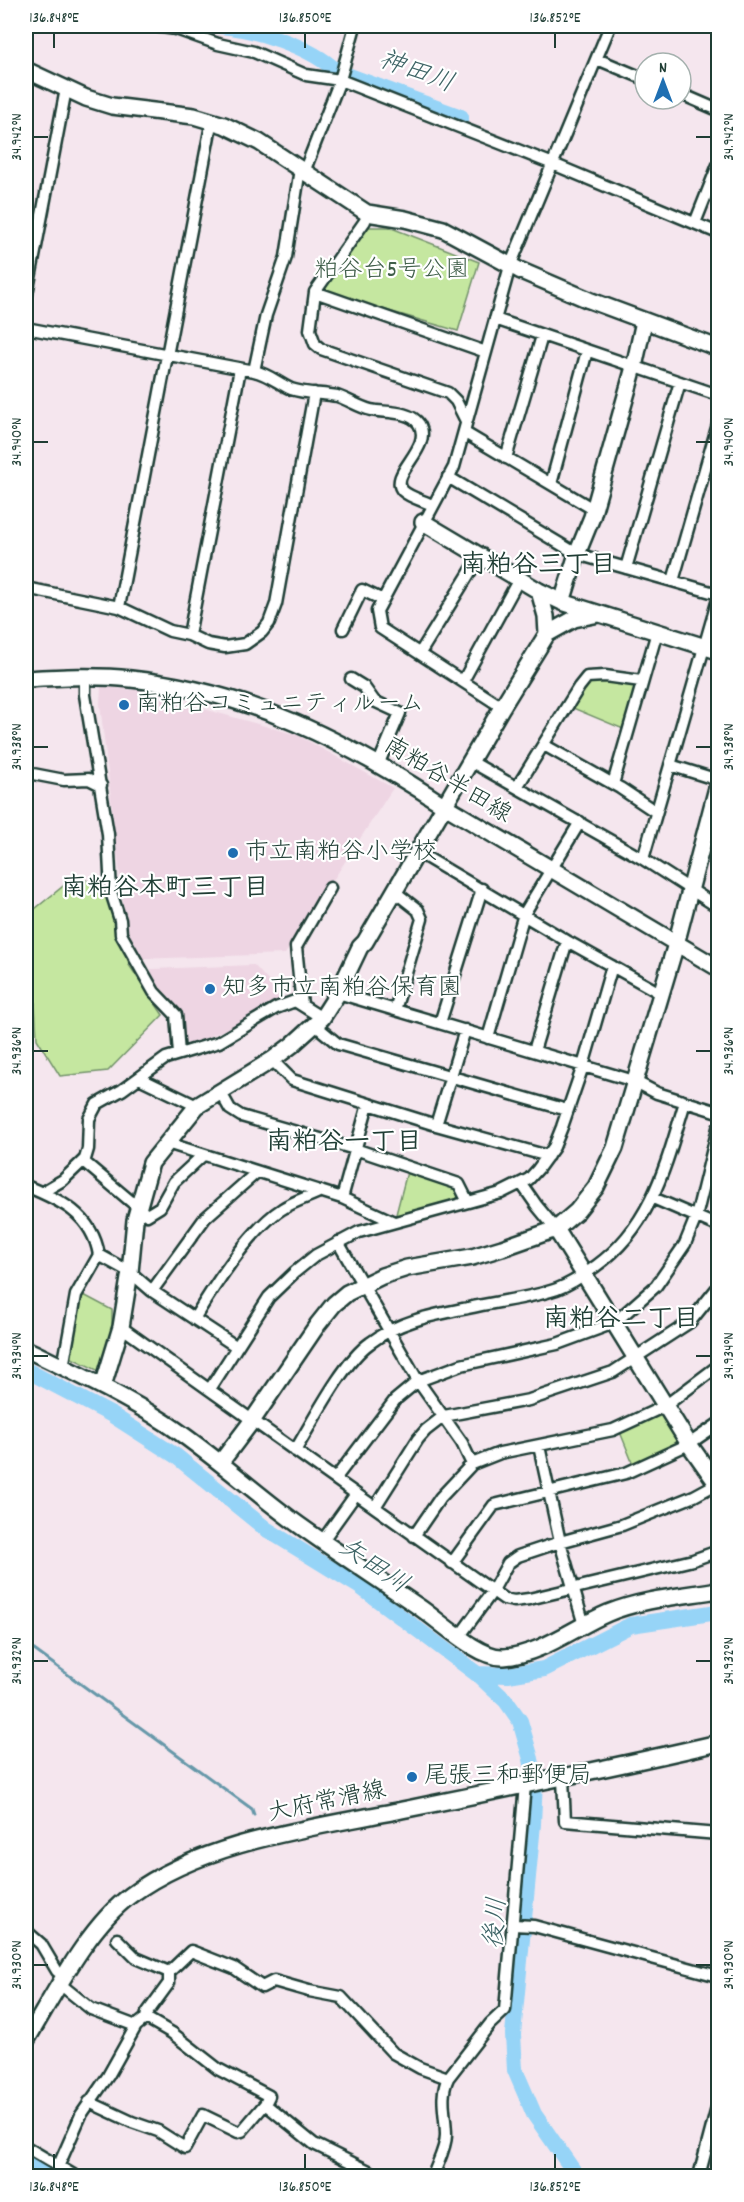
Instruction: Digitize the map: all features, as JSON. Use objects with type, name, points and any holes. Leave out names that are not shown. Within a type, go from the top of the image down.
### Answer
[{"type":"street","points":[[154,26],[176,29],[218,44],[254,52],[306,75],[340,80],[553,164],[718,233]]},
{"type":"street","points":[[254,371],[266,315],[286,257],[302,170],[340,80],[355,26]]},
{"type":"street","points":[[502,707],[380,628],[377,611],[454,467],[510,266],[610,26]]},
{"type":"street","points":[[597,59],[633,74]]},
{"type":"street","points":[[26,70],[86,98],[112,106],[212,120],[242,133],[367,213],[405,219],[443,229],[510,266],[644,321],[718,348]]},
{"type":"street","points":[[26,299],[66,89]]},
{"type":"street","points":[[693,99],[718,110]]},
{"type":"street","points":[[120,607],[212,120]]},
{"type":"street","points":[[695,223],[718,165]]},
{"type":"street","points":[[367,213],[365,221],[315,292],[310,330],[315,344],[331,352],[448,393],[456,401],[466,421]]},
{"type":"street","points":[[315,292],[486,352]]},
{"type":"street","points":[[495,320],[718,395]]},
{"type":"street","points":[[562,602],[593,509],[634,367],[644,321]]},
{"type":"street","points":[[26,328],[254,371],[266,374],[291,389],[336,396],[370,410],[414,419],[421,430],[421,439],[414,457],[400,476],[400,484],[403,491],[432,505]]},
{"type":"street","points":[[506,458],[542,336]]},
{"type":"street","points":[[551,484],[587,351]]},
{"type":"street","points":[[189,635],[240,369]]},
{"type":"street","points":[[626,568],[680,382]]},
{"type":"street","points":[[26,588],[120,607],[170,631],[189,635],[208,644],[225,647],[238,646],[256,637],[269,623],[276,604],[314,393]]},
{"type":"street","points":[[673,581],[718,424]]},
{"type":"street","points":[[465,433],[593,509]]},
{"type":"street","points":[[448,477],[577,554],[718,594]]},
{"type":"street","points":[[423,522],[538,591],[562,602],[711,649]]},
{"type":"street","points":[[420,653],[480,556]]},
{"type":"street","points":[[464,681],[519,579]]},
{"type":"street","points":[[342,629],[362,590],[382,600]]},
{"type":"street","points":[[538,591],[546,616],[547,634]]},
{"type":"street","points":[[643,859],[669,765],[711,649],[718,599]]},
{"type":"street","points":[[104,1386],[121,1327],[138,1209],[152,1163],[197,1106],[272,1060],[319,1021],[338,993],[360,947],[419,853],[470,761],[547,634],[574,619],[599,614]]},
{"type":"street","points":[[613,784],[657,632]]},
{"type":"street","points":[[517,787],[587,677],[605,676],[641,681]]},
{"type":"street","points":[[86,677],[86,695],[110,850],[111,892],[120,921],[121,934],[154,992],[176,1015],[179,1054]]},
{"type":"street","name":"南粕谷半田線","points":[[26,679],[114,677],[160,682],[236,700],[309,727],[378,765],[718,968]]},
{"type":"street","points":[[351,679],[364,687],[374,701],[400,713],[378,765]]},
{"type":"street","points":[[544,746],[613,784],[656,812]]},
{"type":"street","points":[[470,761],[643,859],[718,907]]},
{"type":"street","points":[[221,1462],[318,1324],[347,1293],[407,1268],[472,1257],[556,1229],[577,1211],[596,1187],[615,1148],[676,944],[718,782],[669,765]]},
{"type":"street","points":[[33,774],[64,780],[89,779],[101,785]]},
{"type":"street","points":[[488,1038],[524,914],[580,822]]},
{"type":"street","points":[[419,853],[660,993]]},
{"type":"street","points":[[302,1005],[296,947],[330,888]]},
{"type":"street","points":[[440,1023],[482,889]]},
{"type":"street","points":[[395,892],[417,910],[422,919],[395,1010]]},
{"type":"street","points":[[534,1051],[567,941]]},
{"type":"street","points":[[210,1389],[269,1297],[316,1255],[359,1232],[501,1192],[529,1179],[554,1147],[583,1066],[612,966]]},
{"type":"street","points":[[338,993],[634,1081],[657,1093],[718,1112]]},
{"type":"street","points":[[45,1194],[46,1190],[63,1180],[83,1161],[88,1149],[89,1119],[97,1104],[140,1078],[166,1058],[219,1042],[276,1008],[295,1001],[319,1021],[339,1044],[567,1110]]},
{"type":"street","points":[[436,1125],[465,1030]]},
{"type":"street","points":[[272,1060],[292,1080],[436,1125],[548,1156]]},
{"type":"street","points":[[140,1078],[197,1106]]},
{"type":"street","points":[[221,1093],[230,1109],[241,1116],[355,1149],[459,1184],[468,1202]]},
{"type":"street","points":[[295,1451],[352,1361],[368,1344],[390,1330],[413,1320],[558,1289],[584,1275],[607,1258],[634,1229],[653,1198],[685,1102]]},
{"type":"street","points":[[342,1198],[368,1104]]},
{"type":"street","points":[[336,1479],[395,1400],[418,1381],[461,1365],[557,1344],[614,1323],[656,1286],[685,1244],[696,1217],[718,1128]]},
{"type":"street","points":[[167,1143],[342,1198],[394,1222]]},
{"type":"street","points":[[83,1161],[147,1215],[160,1207],[174,1182],[203,1155]]},
{"type":"street","points":[[152,1291],[205,1218],[257,1172]]},
{"type":"street","points":[[459,1637],[492,1592],[508,1563],[518,1556],[622,1525],[718,1484],[689,1444],[556,1229],[521,1183]]},
{"type":"street","points":[[26,1186],[67,1205],[94,1235],[99,1255],[76,1295],[63,1367]]},
{"type":"street","points":[[194,1318],[258,1231],[282,1209],[321,1191]]},
{"type":"street","points":[[653,1198],[718,1226]]},
{"type":"street","points":[[339,1242],[418,1381],[462,1443],[472,1464]]},
{"type":"street","points":[[99,1255],[130,1272],[152,1291],[237,1347]]},
{"type":"street","points":[[375,1507],[418,1438],[444,1416],[529,1400],[613,1372],[690,1322],[718,1287]]},
{"type":"street","points":[[121,1327],[504,1599],[514,1601],[573,1588],[693,1560],[718,1551]]},
{"type":"street","points":[[26,1349],[104,1386],[164,1422],[221,1462],[264,1498],[322,1540],[472,1646],[491,1655],[502,1657],[519,1654],[552,1642],[624,1607],[718,1590]]},
{"type":"street","points":[[414,1536],[440,1498],[472,1464],[500,1453],[613,1430],[665,1406],[718,1366]]},
{"type":"street","points":[[452,1563],[494,1505],[626,1473],[689,1444],[718,1424]]},
{"type":"street","points":[[539,1446],[560,1542],[585,1625]]},
{"type":"street","points":[[322,1540],[356,1494]]},
{"type":"street","name":"大府常滑線","points":[[26,2041],[62,1980],[101,1924],[130,1895],[166,1873],[201,1857],[307,1829],[562,1779],[718,1743]]},
{"type":"street","points":[[562,1779],[565,1821],[718,1834]]},
{"type":"street","points":[[433,2176],[446,2137],[444,2086],[490,2024],[505,2010],[525,1785]]},
{"type":"street","points":[[513,1925],[534,1926],[718,1976]]},
{"type":"street","points":[[26,1931],[41,1944],[62,1980],[91,2008],[136,2026]]},
{"type":"street","points":[[117,1939],[136,1958],[169,1972]]},
{"type":"street","points":[[58,2167],[73,2130],[89,2102],[113,2069],[136,2026],[146,2018],[147,2013],[169,1983],[169,1972],[191,1951],[234,1968],[262,1987],[273,1981],[341,1997],[393,2053],[420,2068],[448,2078]]},
{"type":"street","points":[[89,2102],[158,2131],[185,2148],[203,2115],[238,2132],[242,2131],[265,2104],[269,2096],[218,2069],[166,2029],[146,2018]]},
{"type":"street","points":[[265,2104],[314,2144],[379,2176]]},
{"type":"street","points":[[699,2176],[718,2104]]},
{"type":"street","points":[[26,2147],[75,2176]]},
{"type":"shaded area","name":"市立南粕谷小学校","points":[[101,687],[136,690],[297,735],[393,788],[285,954],[137,959],[125,919],[100,704]]},
{"type":"shaded area","points":[[254,965],[286,1001],[189,1046],[156,991],[151,969]]},
{"type":"green space","name":"粕谷台5号公園","points":[[367,227],[389,227],[479,262],[458,331],[327,293],[322,287]]},
{"type":"green space","points":[[587,677],[641,681],[628,731],[568,706]]},
{"type":"green space","points":[[77,875],[103,890],[121,918],[129,965],[163,1015],[108,1071],[60,1076],[37,1039],[33,968],[27,937],[30,913]]},
{"type":"green space","points":[[408,1168],[459,1184],[468,1202],[394,1222]]},
{"type":"green space","points":[[80,1293],[112,1310],[112,1329],[103,1373],[70,1357]]},
{"type":"green space","points":[[665,1406],[689,1444],[635,1469],[618,1427]]},
{"type":"waterway","name":"神田川","points":[[220,26],[249,30],[281,40],[312,54],[336,71],[461,117]]},
{"type":"waterway","name":"矢田川","points":[[26,1370],[112,1415],[176,1456],[266,1529],[362,1588],[477,1674],[506,1701],[520,1721],[535,1780],[533,1824],[513,2034],[515,2070],[534,2114],[577,2176]]},
{"type":"waterway","name":"矢田川","points":[[477,1674],[508,1675],[544,1669],[631,1625],[718,1612]]},
{"type":"waterway","points":[[26,1644],[252,1809],[254,1815]]},
{"type":"waterway","points":[[26,2160],[53,2176]]},
{"type":"place","name":"南粕谷コミュニティルーム","points":[[124,705]]},
{"type":"place","name":"市立南粕谷小学校","points":[[233,853]]},
{"type":"place","name":"知多市立南粕谷保育園","points":[[210,989]]},
{"type":"place","name":"尾張三和郵便局","points":[[412,1777]]},
{"type":"district","name":"南粕谷三丁目","points":[[538,566]]},
{"type":"district","name":"南粕谷本町三丁目","points":[[165,889]]},
{"type":"district","name":"南粕谷一丁目","points":[[344,1143]]},
{"type":"district","name":"南粕谷二丁目","points":[[621,1320]]},
{"type":"water label","name":"後川","points":[[497,1923]]}]
